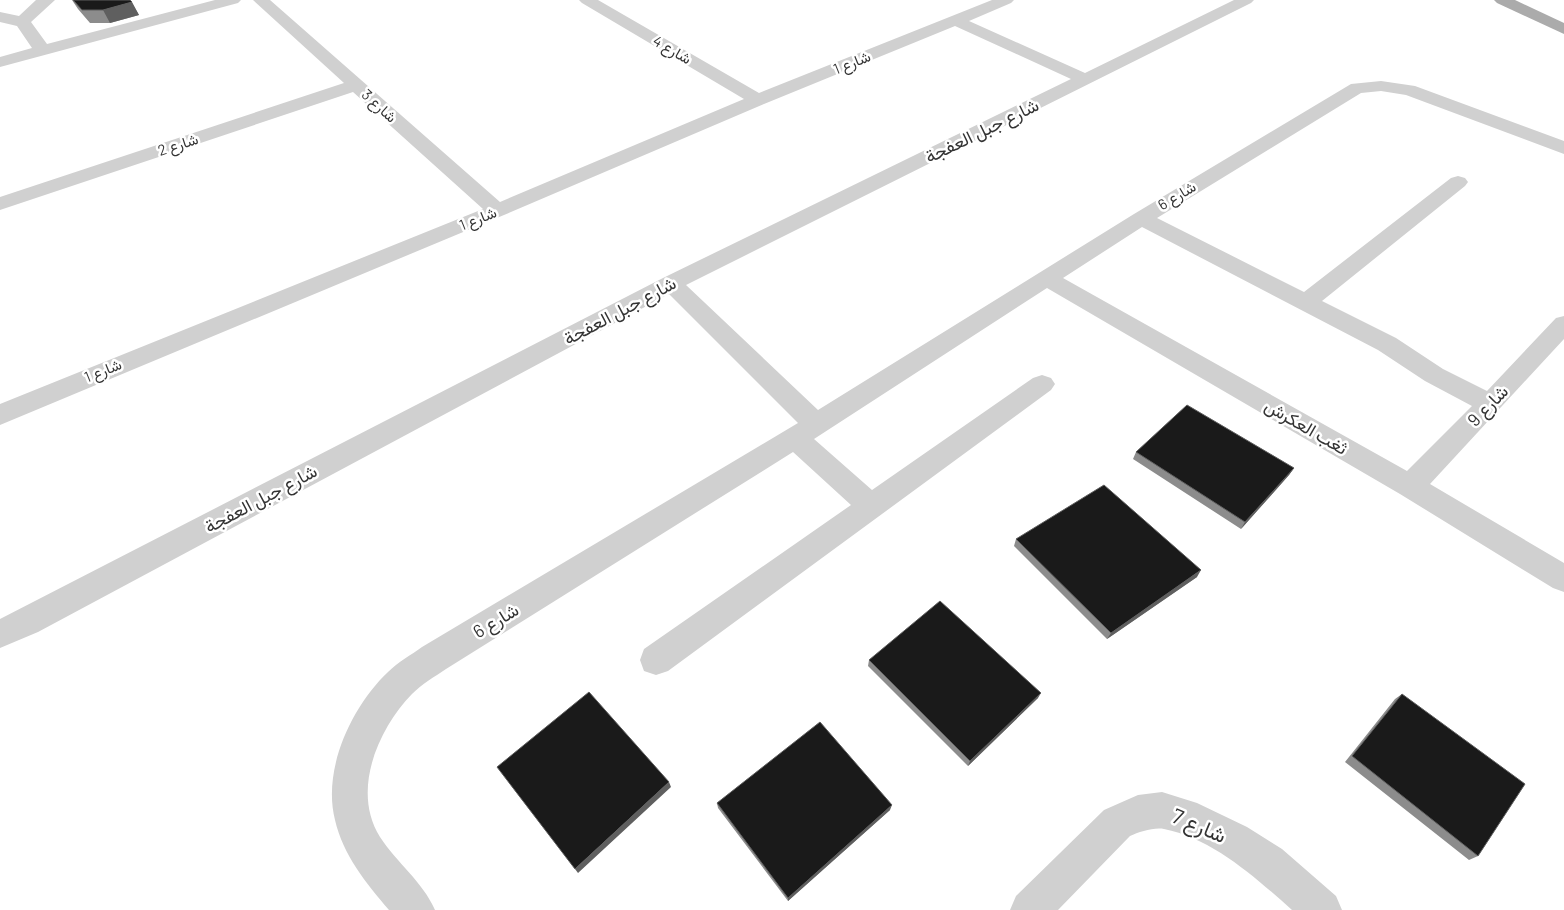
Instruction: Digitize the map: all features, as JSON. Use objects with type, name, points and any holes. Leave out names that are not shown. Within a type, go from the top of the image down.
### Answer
[{"type":"main road","points":[[1502,0],[1564,29]]},
{"type":"main road","points":[[1533,0],[1564,14]]},
{"type":"street","points":[[23,22],[40,4],[47,0]]},
{"type":"street","points":[[0,62],[233,0]]},
{"type":"street","name":"شارع 3","points":[[261,0],[497,211]]},
{"type":"street","name":"شارع 4","points":[[587,0],[758,100]]},
{"type":"street","name":"شارع 1","points":[[0,415],[497,211],[758,100],[1006,0]]},
{"type":"street","name":"شارع جبل العفجة","points":[[0,634],[28,622],[671,283],[1087,80],[1246,0]]},
{"type":"street","points":[[0,8],[23,2]]},
{"type":"street","points":[[602,9],[620,3]]},
{"type":"street","points":[[0,17],[23,22],[42,50]]},
{"type":"street","points":[[956,21],[1087,80]]},
{"type":"street","name":"شارع 2","points":[[0,204],[356,85]]},
{"type":"street","name":"شارع 6","points":[[415,910],[361,842],[353,822],[349,801],[350,778],[356,755],[374,717],[401,682],[434,658],[806,432],[1141,218],[1357,88],[1381,86],[1408,90],[1564,148]]},
{"type":"street","points":[[1306,302],[1458,182]]},
{"type":"street","points":[[1141,218],[1387,344],[1434,375],[1495,398]]},
{"type":"street","name":"ثغب العكرش","points":[[1047,278],[1410,486],[1564,579]]},
{"type":"street","points":[[671,283],[871,506]]},
{"type":"street","name":"شارع 9","points":[[1410,486],[1564,324]]},
{"type":"street","points":[[656,660],[1042,384]]},
{"type":"street","name":"شارع 7","points":[[1030,910],[1117,823],[1138,814],[1162,810],[1197,822],[1234,840],[1268,862],[1322,910]]},
{"type":"building","points":[[73,0],[130,0],[132,2],[103,10],[82,10]]},
{"type":"building","points":[[1187,405],[1294,468],[1245,522],[1136,452]]},
{"type":"building","points":[[1104,485],[1201,570],[1111,633],[1016,539]]},
{"type":"building","points":[[940,601],[1041,693],[970,761],[869,660]]},
{"type":"building","points":[[589,692],[669,782],[575,869],[497,767]]},
{"type":"building","points":[[1402,694],[1525,784],[1478,856],[1352,756]]},
{"type":"building","points":[[820,722],[892,805],[788,898],[717,803]]}]
